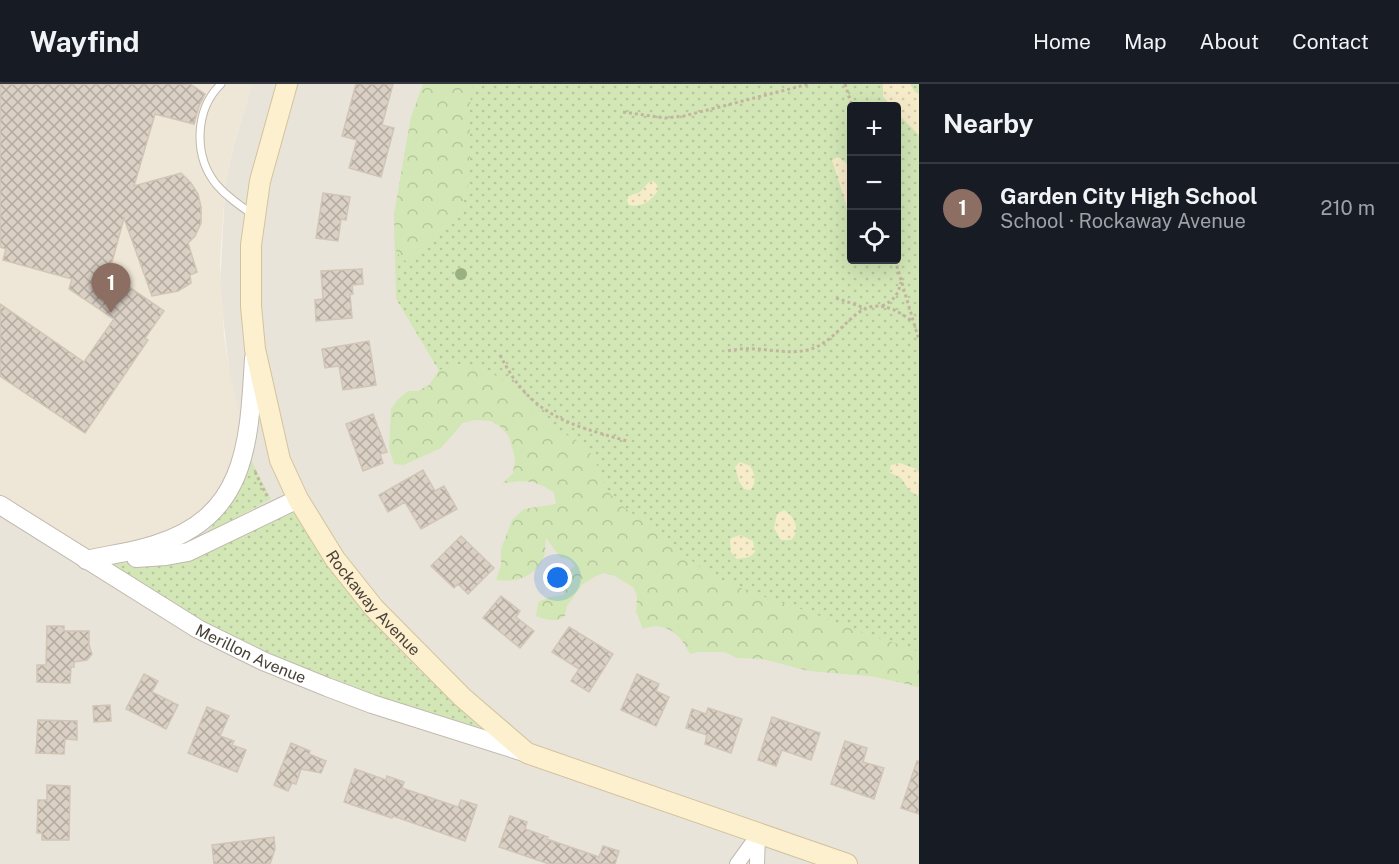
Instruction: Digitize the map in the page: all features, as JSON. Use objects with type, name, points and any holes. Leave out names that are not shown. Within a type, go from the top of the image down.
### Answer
[{"type":"main road","name":"Rockaway Avenue","points":[[287,84],[260,182],[251,246],[251,306],[255,349],[280,460],[298,499],[335,558],[374,608],[462,697],[526,753],[847,864]]},
{"type":"street","points":[[86,560],[154,545],[182,534],[202,523],[225,498],[244,456],[250,425],[255,349]]},
{"type":"street","points":[[86,560],[166,556],[188,552],[298,499]]},
{"type":"street","name":"Merillon Avenue","points":[[0,505],[198,629],[263,661],[372,704],[526,753]]},
{"type":"street","points":[[737,864],[758,835]]},
{"type":"street","points":[[757,864],[758,835]]},
{"type":"lane","points":[[221,84],[209,99],[202,116],[200,134],[202,155],[216,183],[233,201],[255,216]]},
{"type":"path","points":[[622,112],[665,118],[684,116],[809,84]]},
{"type":"path","points":[[844,85],[850,102]]},
{"type":"path","points":[[896,264],[919,340]]},
{"type":"path","points":[[728,351],[742,348],[807,350],[823,343],[856,314],[893,301],[902,281]]},
{"type":"path","points":[[836,298],[867,309]]},
{"type":"path","points":[[881,306],[892,307],[913,321]]},
{"type":"path","points":[[500,355],[510,374],[543,409],[559,419],[627,441]]},
{"type":"path","points":[[253,468],[268,500]]},
{"type":"shaded area","points":[[0,84],[252,84],[232,152],[225,188],[220,262],[224,336],[241,421],[241,442],[222,491],[191,526],[88,555],[0,501]]},
{"type":"shaded area","points":[[252,84],[423,84],[411,117],[396,299],[452,393],[514,435],[821,665],[919,687],[919,864],[0,864],[0,501],[229,370],[220,289],[225,188],[232,152]]},
{"type":"green space","points":[[423,84],[919,84],[919,687],[821,665],[514,435],[452,393],[396,299],[394,215],[411,117]]},
{"type":"green space","points":[[423,84],[473,84],[470,115],[470,167],[465,198],[459,211],[416,256],[407,262],[400,257],[395,248],[394,215],[411,117]]},
{"type":"green space","points":[[457,364],[473,366],[499,378],[541,419],[583,445],[595,461],[609,492],[618,502],[652,526],[706,571],[745,590],[919,652],[919,687],[878,677],[809,671],[762,659],[737,658],[724,652],[690,654],[682,641],[671,631],[658,626],[643,629],[636,612],[637,597],[634,588],[615,576],[604,573],[583,584],[567,606],[565,616],[562,618],[551,620],[536,616],[538,602],[564,595],[565,574],[575,566],[570,560],[560,557],[546,538],[543,559],[533,572],[516,580],[496,580],[501,565],[501,549],[512,520],[524,509],[556,504],[554,493],[536,483],[517,481],[502,484],[513,473],[515,458],[509,437],[501,427],[491,421],[474,420],[463,423],[441,448],[404,465],[394,464],[389,448],[391,409],[408,391],[418,391],[429,385],[439,370]]},
{"type":"green space","points":[[250,458],[271,499],[205,535],[226,508]]},
{"type":"green space","points":[[297,507],[342,581],[374,622],[455,704],[490,734],[373,694],[258,648],[178,608],[99,564],[161,562]]},
{"type":"sand","points":[[883,84],[910,84],[919,94],[919,135],[901,117],[901,102],[888,102],[883,96]]},
{"type":"sand","points":[[838,157],[847,165],[847,207],[832,160]]},
{"type":"sand","points":[[653,181],[658,190],[653,197],[646,203],[629,205],[627,200],[629,196],[640,192],[649,182]]},
{"type":"sand","points":[[740,462],[750,466],[753,472],[754,481],[750,490],[744,489],[739,481],[735,467]]},
{"type":"sand","points":[[900,463],[916,469],[919,473],[918,496],[909,490],[901,478],[889,472],[891,465]]},
{"type":"sand","points":[[784,510],[791,516],[796,528],[791,540],[781,540],[774,528],[777,514]]},
{"type":"sand","points":[[740,535],[753,541],[755,552],[749,557],[737,559],[731,552],[730,539]]},
{"type":"building","points":[[0,84],[190,84],[205,94],[194,124],[155,114],[134,186],[181,173],[191,183],[198,194],[201,207],[201,223],[195,236],[188,243],[197,272],[190,275],[191,283],[178,291],[152,296],[124,218],[109,273],[164,311],[145,338],[148,340],[85,433],[0,376],[0,304],[84,362],[114,319],[69,289],[72,279],[3,260],[6,249],[0,247]]},
{"type":"building","points":[[356,84],[393,84],[382,125],[394,128],[381,177],[349,168],[357,140],[342,136]]},
{"type":"building","points":[[323,193],[350,197],[346,220],[341,219],[338,241],[316,238]]},
{"type":"building","points":[[362,269],[363,284],[352,285],[353,294],[350,294],[352,318],[316,321],[315,300],[323,299],[321,271]]},
{"type":"building","points":[[369,341],[376,385],[343,390],[339,366],[325,368],[322,349]]},
{"type":"building","points":[[373,414],[387,452],[380,454],[383,463],[363,471],[346,424]]},
{"type":"building","points":[[423,470],[435,491],[444,486],[457,509],[421,529],[405,502],[388,512],[379,495]]},
{"type":"building","points":[[461,536],[494,568],[468,594],[458,584],[454,588],[431,566]]},
{"type":"building","points":[[501,596],[520,611],[516,617],[534,631],[520,648],[483,618]]},
{"type":"building","points":[[47,626],[64,626],[64,631],[89,631],[89,645],[92,654],[87,660],[74,662],[74,667],[71,667],[70,683],[37,682],[37,665],[46,665]]},
{"type":"building","points":[[569,627],[613,654],[589,692],[571,681],[579,669],[552,652]]},
{"type":"building","points":[[144,674],[158,681],[152,692],[178,705],[166,729],[126,709]]},
{"type":"building","points":[[637,674],[659,684],[656,691],[669,697],[656,726],[621,710]]},
{"type":"building","points":[[110,705],[111,721],[94,722],[93,706]]},
{"type":"building","points":[[207,707],[229,716],[220,736],[234,741],[232,745],[246,750],[237,772],[188,753]]},
{"type":"building","points":[[708,708],[742,719],[731,753],[705,744],[707,735],[686,728],[692,709],[706,714]]},
{"type":"building","points":[[772,717],[820,733],[811,760],[782,750],[776,766],[758,760]]},
{"type":"building","points":[[38,720],[77,721],[77,740],[65,739],[64,754],[36,753]]},
{"type":"building","points":[[845,741],[867,748],[863,762],[884,768],[874,799],[831,784]]},
{"type":"building","points":[[291,743],[326,761],[321,773],[301,769],[296,784],[292,783],[288,791],[274,785]]},
{"type":"building","points":[[917,761],[919,761],[919,814],[901,808]]},
{"type":"building","points":[[355,769],[386,780],[387,776],[404,782],[402,788],[458,807],[461,800],[477,805],[465,841],[344,802]]},
{"type":"building","points":[[47,785],[70,786],[69,840],[42,840],[42,833],[37,833],[38,800],[47,800]]},
{"type":"building","points":[[510,816],[527,822],[525,829],[599,857],[603,846],[619,851],[615,864],[549,864],[499,847]]},
{"type":"building","points":[[274,837],[275,849],[270,864],[214,864],[212,845]]},
{"type":"place","name":"Garden City High School","points":[[111,313]]}]
